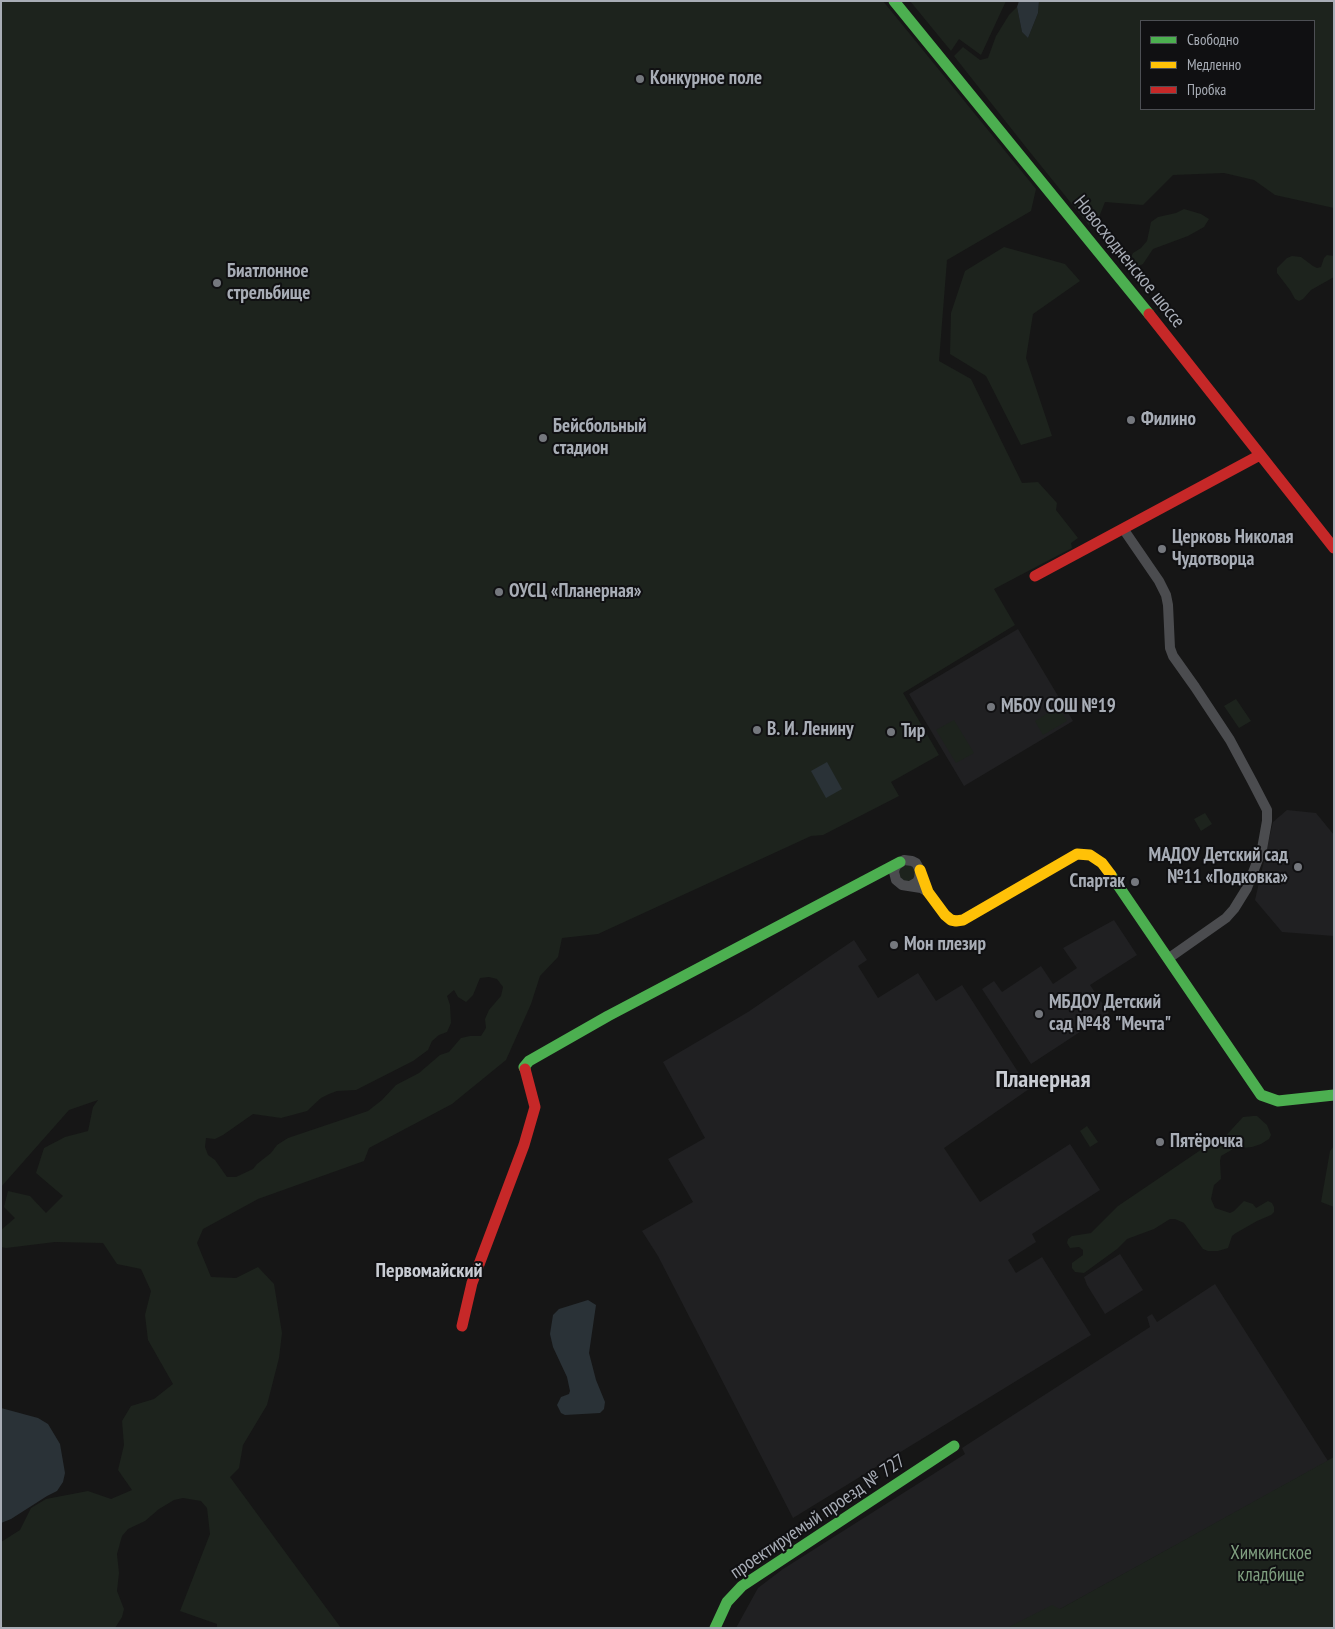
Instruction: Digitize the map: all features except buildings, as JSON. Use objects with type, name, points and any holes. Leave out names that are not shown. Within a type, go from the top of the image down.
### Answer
[{"type":"street","name":"Новосходненское шоссе","points":[[894,1],[1111,266],[1334,548]]},
{"type":"street","points":[[1036,576],[1260,455]]},
{"type":"street","points":[[1124,530],[1159,581],[1166,595],[1170,648],[1173,656],[1196,687],[1230,740],[1267,810],[1262,849],[1247,888],[1234,909],[1226,918],[1169,958]]},
{"type":"street","points":[[462,1326],[472,1283],[524,1145],[535,1107],[524,1067],[529,1061],[608,1016],[904,860],[916,863],[928,892],[951,920],[963,920],[1077,854],[1090,854],[1102,863],[1126,895],[1261,1095],[1278,1101],[1334,1095]]},
{"type":"street","points":[[894,876],[895,868],[900,862]]},
{"type":"street","points":[[910,886],[917,882],[920,870]]},
{"type":"street","points":[[881,872],[889,872],[898,883],[921,888],[928,892]]},
{"type":"street","name":"проектируемый проезд № 727","points":[[715,1628],[727,1602],[742,1586],[954,1446]]},
{"type":"shaded area","points":[[1019,1],[1039,1],[1038,13],[1028,38],[1022,32],[1017,7]]},
{"type":"shaded area","name":"МБОУ СОШ №19","points":[[1018,629],[1073,721],[964,786],[909,694]]},
{"type":"shaded area","points":[[827,762],[842,789],[826,798],[811,771]]},
{"type":"shaded area","name":"МАДОУ Детский сад №11 «Подковка»","points":[[1287,810],[1316,813],[1334,835],[1334,936],[1282,932],[1255,900],[1273,822]]},
{"type":"shaded area","points":[[1114,920],[1137,955],[1090,985],[1109,1013],[1031,1064],[982,989],[994,981],[1002,992],[1041,966],[1053,984],[1077,968],[1063,948]]},
{"type":"shaded area","points":[[854,940],[867,960],[858,966],[878,998],[918,973],[936,1001],[962,985],[1029,1089],[944,1148],[980,1202],[1070,1144],[1100,1190],[1032,1234],[1036,1242],[1008,1260],[1016,1273],[1042,1257],[1091,1335],[793,1518],[658,1256],[642,1231],[693,1202],[668,1159],[705,1138],[663,1062],[748,1012]]},
{"type":"shaded area","points":[[1120,1254],[1143,1290],[1105,1314],[1084,1277]]},
{"type":"shaded area","points":[[1215,1284],[1328,1461],[1026,1628],[736,1628],[758,1588],[783,1569],[965,1454],[962,1448],[1150,1327],[1147,1317],[1152,1314],[1157,1322]]},
{"type":"shaded area","points":[[588,1300],[596,1305],[589,1353],[596,1380],[605,1402],[604,1409],[600,1413],[565,1415],[561,1413],[557,1405],[561,1397],[569,1394],[570,1391],[567,1377],[553,1347],[550,1334],[553,1315],[559,1309]]},
{"type":"shaded area","points":[[1,1408],[38,1418],[48,1424],[60,1444],[65,1473],[63,1482],[57,1491],[1,1523]]},
{"type":"green space","name":"ОУСЦ «Планерная»","points":[[1,1],[883,1],[1036,189],[1031,211],[947,260],[939,361],[971,379],[1022,483],[1038,482],[1057,503],[1056,510],[1078,538],[1071,543],[1072,548],[994,589],[1015,625],[903,693],[939,755],[891,782],[899,796],[823,835],[811,836],[598,934],[562,938],[558,957],[540,976],[531,1004],[506,1060],[452,1104],[369,1148],[364,1161],[258,1199],[203,1229],[197,1243],[211,1277],[236,1278],[258,1267],[274,1284],[282,1333],[279,1358],[267,1405],[243,1445],[239,1468],[230,1477],[341,1628],[217,1628],[217,1624],[180,1611],[210,1534],[207,1508],[201,1501],[183,1498],[174,1500],[159,1509],[145,1521],[128,1529],[122,1536],[117,1554],[119,1573],[117,1591],[124,1609],[122,1617],[115,1628],[1,1628],[1,1542],[20,1530],[31,1508],[46,1499],[88,1491],[111,1499],[132,1490],[118,1470],[124,1445],[122,1421],[131,1406],[154,1399],[173,1384],[148,1340],[145,1315],[151,1291],[141,1269],[117,1264],[103,1243],[55,1242],[1,1247],[1,1230],[15,1218],[4,1207],[8,1191],[30,1196],[46,1213],[63,1196],[36,1173],[44,1148],[65,1137],[88,1131],[93,1107],[98,1100],[69,1110],[1,1187]],"holes":[[[489,977],[497,979],[503,987],[501,996],[489,1010],[485,1019],[486,1028],[481,1036],[461,1038],[449,1052],[440,1055],[419,1073],[396,1085],[368,1111],[288,1138],[277,1145],[253,1169],[236,1177],[227,1177],[215,1160],[208,1155],[205,1147],[206,1138],[215,1139],[223,1135],[253,1114],[281,1118],[307,1111],[321,1098],[329,1094],[337,1091],[356,1090],[413,1061],[428,1050],[432,1041],[439,1035],[447,1032],[451,1023],[450,1005],[447,996],[454,990],[458,997],[466,1002],[473,995],[480,978]]]},
{"type":"green space","points":[[910,1],[1006,1],[981,55],[959,39],[951,51]]},
{"type":"green space","points":[[1039,1],[1334,1],[1334,208],[1275,195],[1254,180],[1224,173],[1173,175],[1143,205],[1105,202],[1099,217],[1099,226],[1092,229],[954,56],[963,47],[980,60],[988,58],[996,36],[1009,15],[1017,7],[1022,32],[1028,38],[1038,13]]},
{"type":"green space","points":[[1184,209],[1201,214],[1209,219],[1204,227],[1188,236],[1153,249],[1143,264],[1131,269],[1129,261],[1133,253],[1147,241],[1151,222],[1158,217]]},
{"type":"green space","points":[[1004,247],[1065,264],[1080,281],[1033,314],[1026,358],[1052,436],[1021,445],[986,376],[950,354],[951,313],[965,271]]},
{"type":"green space","points":[[1327,255],[1334,256],[1334,277],[1311,290],[1303,299],[1299,301],[1295,299],[1277,273],[1277,268],[1287,258],[1292,256],[1301,257],[1317,268],[1321,267]]},
{"type":"green space","points":[[1236,699],[1251,721],[1239,728],[1224,706]]},
{"type":"green space","points":[[1058,707],[1067,721],[1043,735],[1035,721]]},
{"type":"green space","points":[[954,720],[974,753],[956,763],[936,730]]},
{"type":"green space","points":[[1205,813],[1212,824],[1201,831],[1194,819]]},
{"type":"green space","points":[[904,865],[910,865],[915,870],[913,879],[904,881],[899,876],[899,870]]},
{"type":"green space","points":[[1257,1116],[1267,1125],[1271,1135],[1269,1139],[1252,1147],[1233,1149],[1221,1156],[1221,1179],[1214,1185],[1211,1199],[1215,1208],[1230,1213],[1244,1201],[1253,1204],[1256,1208],[1268,1201],[1274,1207],[1274,1212],[1271,1215],[1236,1233],[1232,1236],[1228,1248],[1218,1251],[1203,1249],[1184,1223],[1170,1219],[1154,1229],[1127,1239],[1117,1249],[1084,1273],[1075,1272],[1072,1268],[1072,1263],[1083,1255],[1083,1250],[1079,1247],[1070,1248],[1067,1243],[1068,1239],[1072,1236],[1091,1233],[1118,1206],[1208,1145],[1221,1141],[1243,1117]]},
{"type":"green space","points":[[1087,1126],[1098,1142],[1090,1147],[1080,1131]]},
{"type":"green space","points":[[1334,1146],[1334,1207],[1321,1202],[1330,1151]]},
{"type":"green space","name":"Химкинское кладбище","points":[[1334,1457],[1334,1628],[1007,1628],[1052,1605],[1060,1609]]},
{"type":"traffic: fast","points":[[894,1],[1149,314]]},
{"type":"traffic: fast","points":[[525,1069],[524,1067],[529,1061],[608,1016],[900,862]]},
{"type":"traffic: fast","points":[[1111,875],[1261,1095],[1278,1101],[1334,1095]]},
{"type":"traffic: fast","points":[[715,1628],[727,1602],[742,1586],[954,1446]]},
{"type":"traffic: slow","points":[[920,870],[928,892],[945,915],[951,920],[956,921],[963,920],[1077,854],[1090,855],[1102,863],[1111,875]]},
{"type":"traffic: jam","points":[[1149,314],[1334,548]]},
{"type":"traffic: jam","points":[[1035,576],[1260,455]]},
{"type":"traffic: jam","points":[[462,1326],[472,1283],[524,1145],[535,1107],[525,1069]]},
{"type":"place","name":"Конкурное поле","points":[[640,79]]},
{"type":"place","name":"Биатлонное стрельбище","points":[[217,283]]},
{"type":"place","name":"Филино","points":[[1131,420]]},
{"type":"place","name":"Бейсбольный стадион","points":[[543,438]]},
{"type":"place","name":"Церковь Николая Чудотворца","points":[[1162,549]]},
{"type":"place","name":"ОУСЦ «Планерная»","points":[[499,592]]},
{"type":"place","name":"МБОУ СОШ №19","points":[[991,707]]},
{"type":"place","name":"В. И. Ленину","points":[[757,730]]},
{"type":"place","name":"Тир","points":[[891,732]]},
{"type":"place","name":"МАДОУ Детский сад №11 «Подковка»","points":[[1298,867]]},
{"type":"place","name":"Спартак","points":[[1135,882]]},
{"type":"place","name":"Мон плезир","points":[[894,945]]},
{"type":"place","name":"МБДОУ Детский сад №48 \"Мечта\"","points":[[1039,1014]]},
{"type":"place","name":"Пятёрочка","points":[[1160,1142]]},
{"type":"district","name":"Планерная","points":[[1043,1080]]},
{"type":"district","name":"Первомайский","points":[[429,1271]]}]
